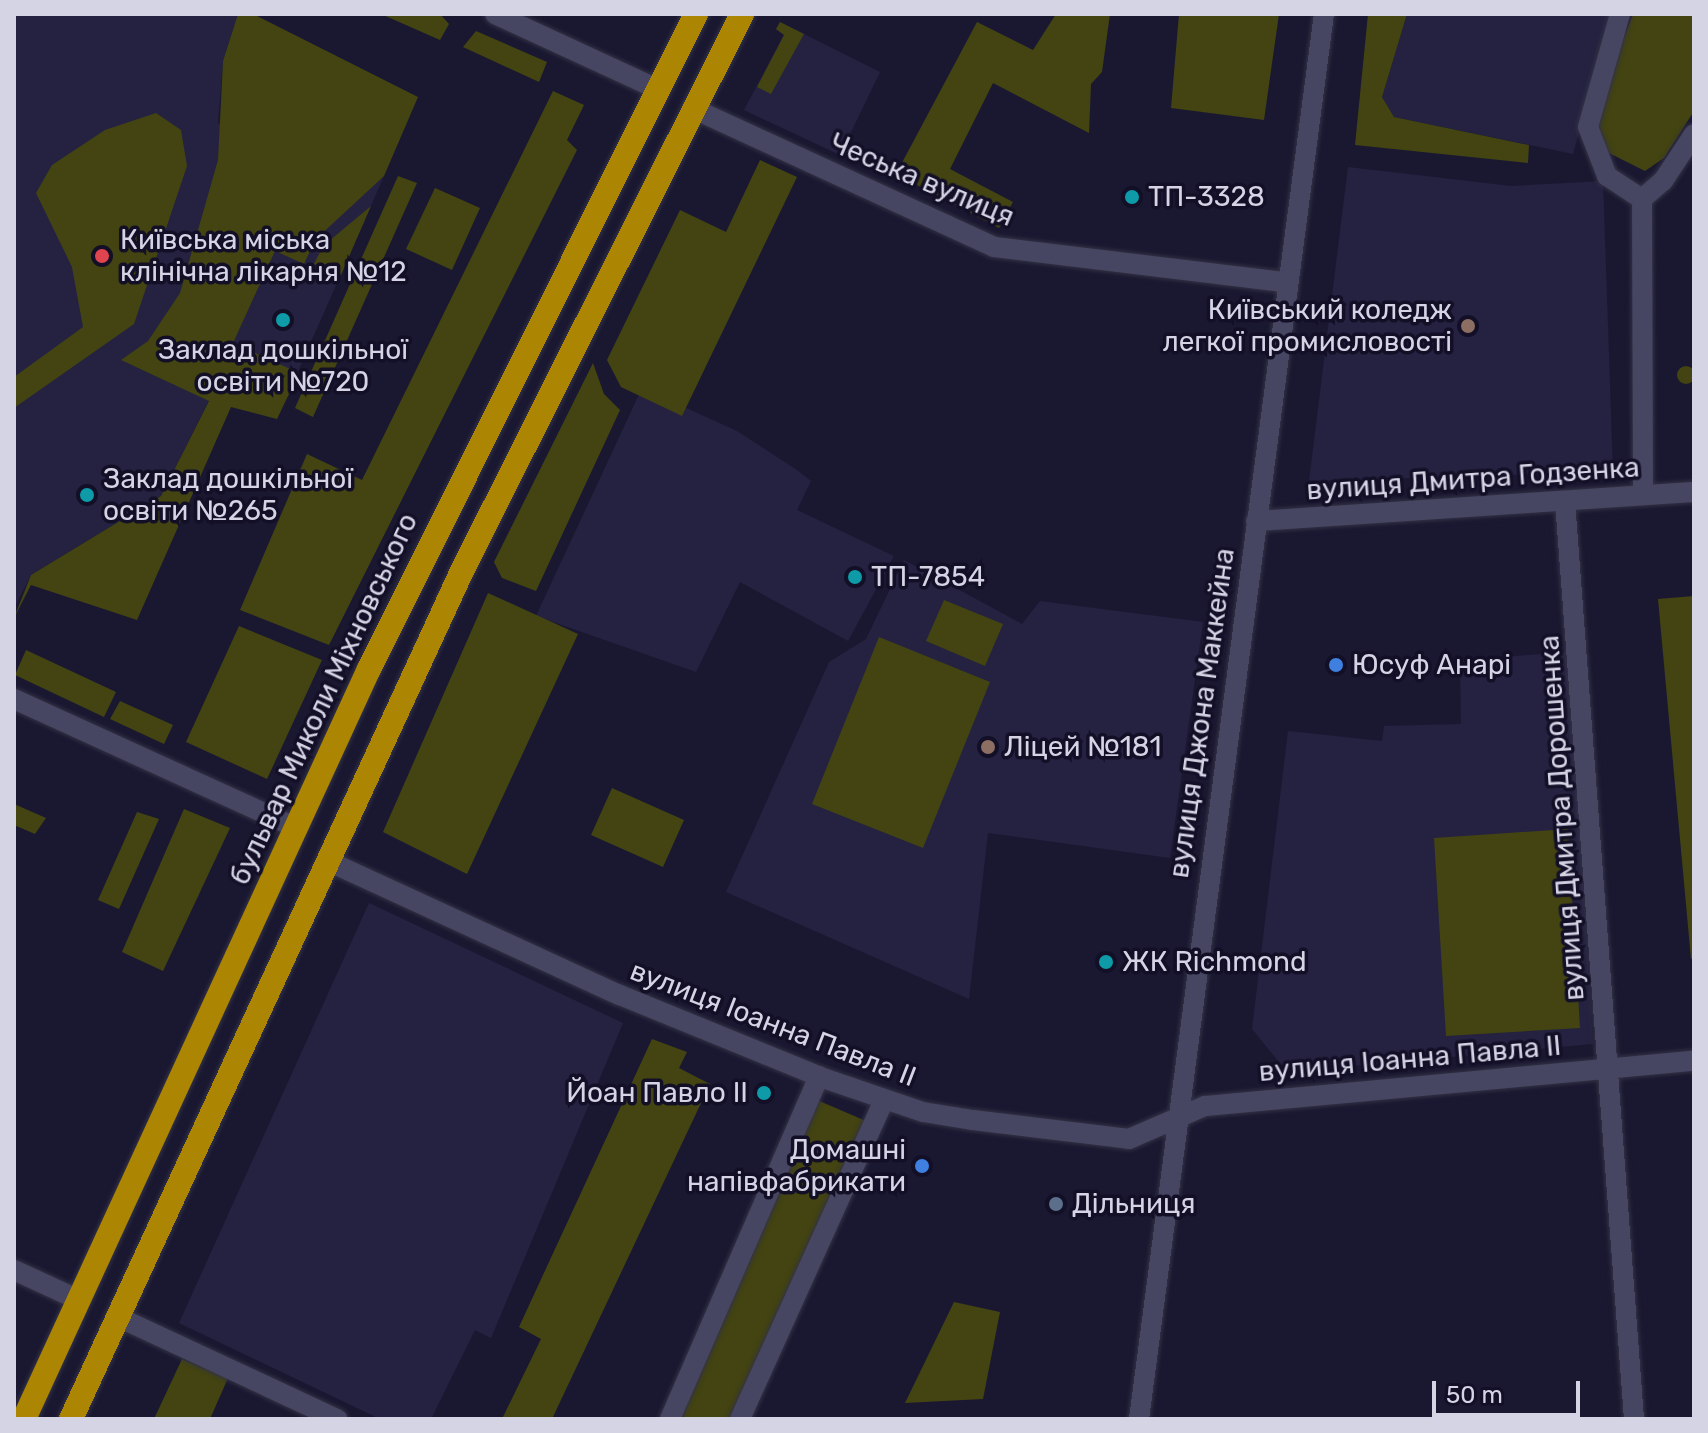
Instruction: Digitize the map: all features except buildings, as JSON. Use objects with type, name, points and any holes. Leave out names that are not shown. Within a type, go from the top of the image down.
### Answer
[{"type":"highway","name":"бульвар Миколи Міхновського","points":[[24,1419],[295,827],[696,14]]},
{"type":"highway","points":[[71,1419],[468,559],[692,108],[742,14]]},
{"type":"street","points":[[495,14],[657,89]]},
{"type":"street","name":"вулиця Джона Маккейна","points":[[1139,1419],[1256,521],[1284,282],[1324,14]]},
{"type":"street","points":[[1620,14],[1588,127],[1607,176],[1642,199]]},
{"type":"street","name":"Чеська вулиця","points":[[692,108],[994,247],[1284,282]]},
{"type":"street","points":[[1643,495],[1642,199],[1663,181],[1694,134]]},
{"type":"street","name":"вулиця Дмитра Годзенка","points":[[1256,521],[1694,492]]},
{"type":"street","name":"вулиця Дмитра Дорошенка","points":[[1565,501],[1634,1419]]},
{"type":"street","points":[[14,699],[295,827]]},
{"type":"street","name":"вулиця Іоанна Павла II","points":[[328,861],[620,995],[884,1100],[1129,1139],[1176,1123],[1205,1106],[1694,1061]]},
{"type":"street","points":[[670,1419],[819,1076]]},
{"type":"street","points":[[740,1419],[884,1100]]},
{"type":"street","points":[[14,1270],[79,1300]]},
{"type":"street","points":[[118,1317],[337,1419]]},
{"type":"shaded area","points":[[14,14],[238,14],[223,61],[218,123],[384,176],[277,419],[209,400],[161,496],[31,575],[14,608]]},
{"type":"shaded area","points":[[238,14],[253,14],[418,97],[384,176],[315,240],[304,264],[275,251],[233,343],[299,373],[277,419],[231,407],[137,620],[31,585],[14,618],[31,575],[161,496],[209,401],[121,360],[148,341],[180,293],[218,160],[223,61]]},
{"type":"shaded area","points":[[381,14],[440,14],[449,24],[440,40]]},
{"type":"shaded area","points":[[1056,14],[1110,14],[1102,72],[1091,84],[1089,133],[993,83],[950,169],[1013,202],[999,228],[896,174],[977,22],[1033,50]]},
{"type":"shaded area","points":[[1179,14],[1279,14],[1264,120],[1171,108]]},
{"type":"shaded area","points":[[1368,14],[1407,14],[1382,97],[1394,117],[1529,145],[1528,163],[1355,145]]},
{"type":"shaded area","points":[[1407,14],[1612,14],[1573,154],[1394,117],[1382,97]]},
{"type":"shaded area","points":[[1633,14],[1694,14],[1694,111],[1664,158],[1645,171],[1607,152],[1594,116]]},
{"type":"shaded area","points":[[780,22],[880,72],[840,155],[744,110],[784,35],[776,29]]},
{"type":"shaded area","points":[[780,22],[804,34],[771,94],[757,87],[784,35],[776,29]]},
{"type":"shaded area","points":[[476,31],[547,62],[539,82],[463,47]]},
{"type":"shaded area","points":[[553,91],[584,105],[567,140],[577,150],[329,645],[240,610],[307,454],[362,480]]},
{"type":"shaded area","points":[[156,113],[181,130],[187,166],[134,324],[14,408],[14,377],[83,327],[72,267],[36,193],[52,165],[105,130]]},
{"type":"shaded area","points":[[760,160],[797,177],[682,416],[621,387],[607,360],[680,210],[726,232]]},
{"type":"shaded area","name":"Київський коледж легкої промисловості","points":[[1348,167],[1511,186],[1603,181],[1613,472],[1309,481]]},
{"type":"shaded area","points":[[398,176],[417,183],[313,417],[295,408]]},
{"type":"shaded area","points":[[435,188],[480,208],[452,270],[406,249]]},
{"type":"shaded area","points":[[371,206],[341,275],[314,264],[323,246]]},
{"type":"shaded area","points":[[593,363],[604,394],[620,410],[536,591],[502,578],[494,562]]},
{"type":"shaded area","points":[[1686,366],[1695,375],[1686,384],[1677,375]]},
{"type":"shaded area","points":[[642,388],[737,431],[797,470],[811,481],[797,510],[894,556],[848,641],[740,582],[696,672],[536,616]]},
{"type":"shaded area","name":"Ліцей №181","points":[[904,560],[1022,624],[1040,601],[1203,622],[1170,858],[988,833],[969,999],[726,892],[829,662],[866,639]]},
{"type":"shaded area","points":[[488,593],[578,634],[467,874],[383,832]]},
{"type":"shaded area","points":[[1694,596],[1694,958],[1691,959],[1658,599]]},
{"type":"shaded area","points":[[944,600],[1003,624],[985,666],[926,641]]},
{"type":"shaded area","points":[[239,626],[322,660],[267,779],[186,742]]},
{"type":"shaded area","points":[[879,637],[990,682],[923,848],[812,804]]},
{"type":"shaded area","points":[[26,650],[116,692],[104,717],[15,675]]},
{"type":"shaded area","points":[[1569,652],[1593,1044],[1287,1072],[1252,1029],[1288,731],[1382,741],[1384,726],[1461,724],[1460,660]]},
{"type":"shaded area","points":[[120,701],[173,725],[164,744],[110,719]]},
{"type":"shaded area","points":[[612,788],[684,820],[663,867],[591,835]]},
{"type":"shaded area","points":[[14,804],[46,818],[35,834],[14,825]]},
{"type":"shaded area","points":[[184,809],[230,828],[163,971],[122,952]]},
{"type":"shaded area","points":[[137,812],[159,819],[119,909],[98,900]]},
{"type":"shaded area","points":[[1568,829],[1580,1028],[1446,1036],[1434,838]]},
{"type":"shaded area","points":[[369,903],[623,1023],[491,1338],[475,1330],[431,1419],[380,1419],[179,1323]]},
{"type":"shaded area","points":[[652,1039],[687,1052],[679,1068],[710,1084],[552,1419],[502,1419],[541,1339],[519,1327]]},
{"type":"shaded area","points":[[810,1097],[873,1124],[740,1419],[670,1419]]},
{"type":"shaded area","points":[[954,1302],[1000,1312],[983,1399],[905,1403]]},
{"type":"shaded area","points":[[182,1359],[228,1378],[210,1419],[154,1419]]},
{"type":"place","name":"ТП-3328","points":[[1132,197]]},
{"type":"place","name":"Київська міська клінічна лікарня №12","points":[[102,256]]},
{"type":"place","name":"Заклад дошкільної освіти №720","points":[[283,320]]},
{"type":"place","name":"Київський коледж легкої промисловості","points":[[1468,326]]},
{"type":"place","name":"Заклад дошкільної освіти №265","points":[[87,495]]},
{"type":"place","name":"ТП-7854","points":[[855,577]]},
{"type":"place","name":"Юсуф Анарі","points":[[1336,665]]},
{"type":"place","name":"Ліцей №181","points":[[988,747]]},
{"type":"place","name":"ЖК Richmond","points":[[1106,962]]},
{"type":"place","name":"Йоан Павло II","points":[[764,1093]]},
{"type":"place","name":"Домашні напівфабрикати","points":[[922,1166]]},
{"type":"place","name":"Дільниця","points":[[1056,1204]]}]
